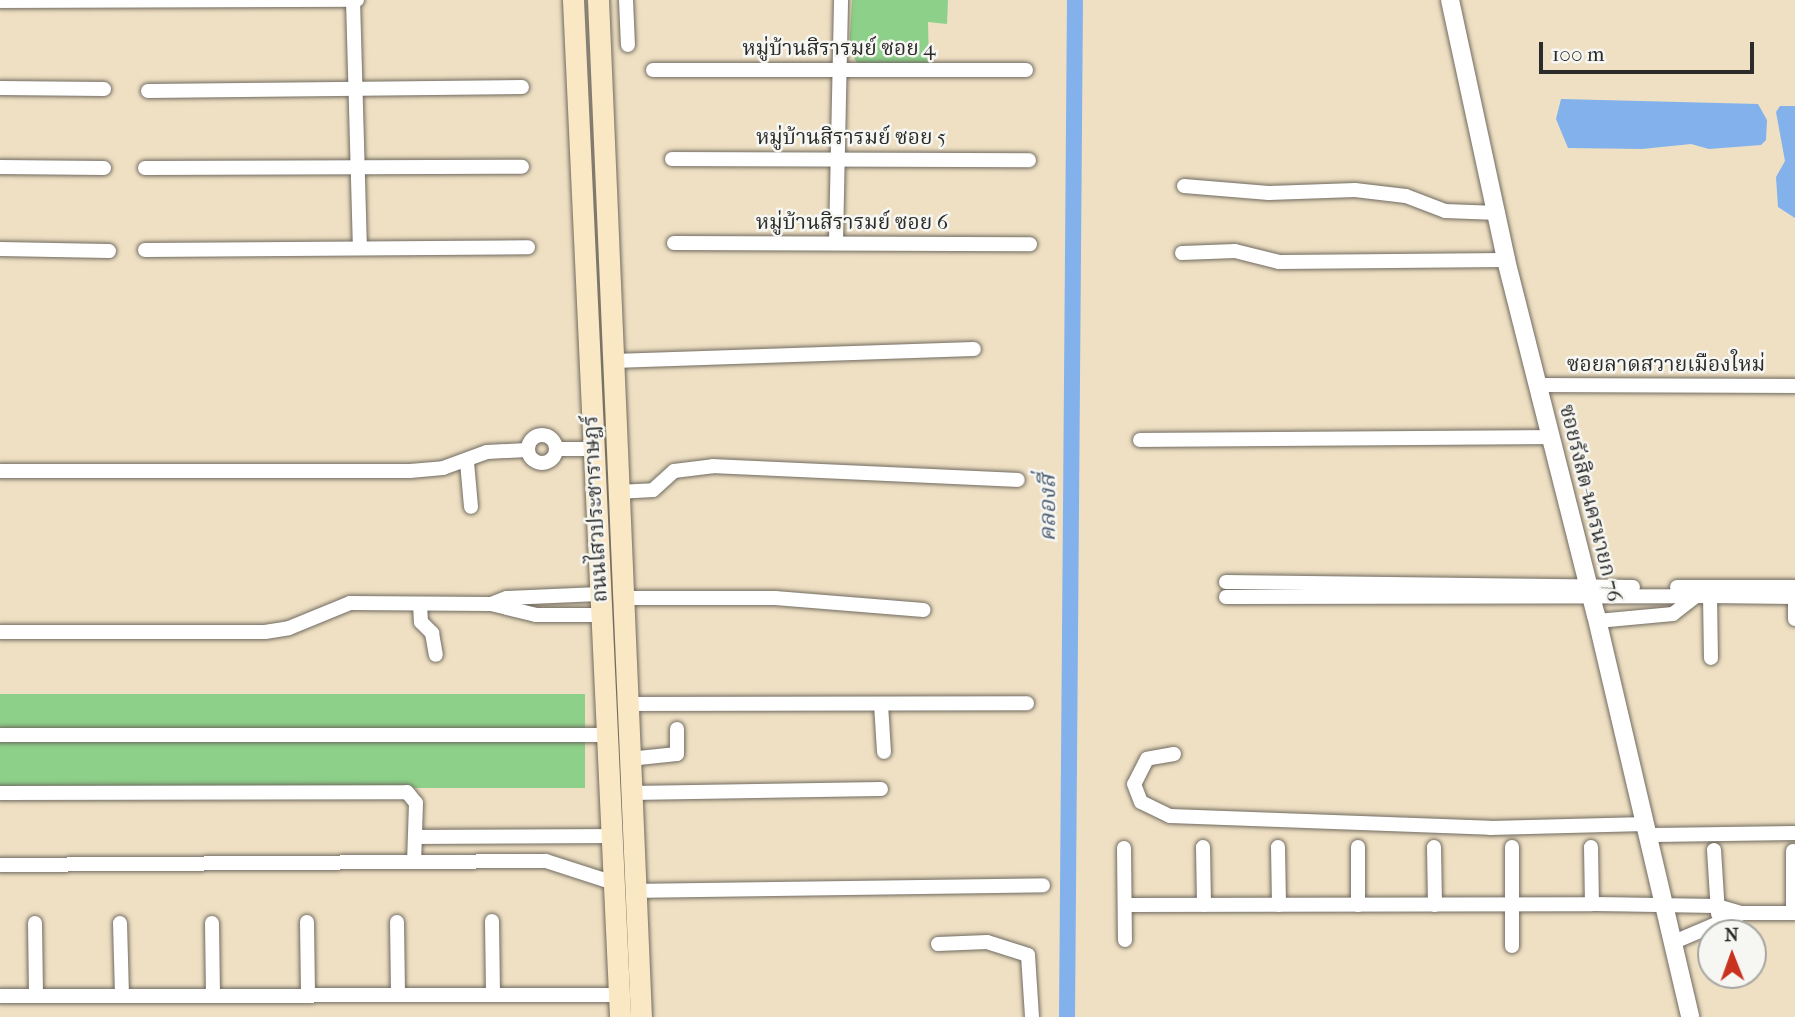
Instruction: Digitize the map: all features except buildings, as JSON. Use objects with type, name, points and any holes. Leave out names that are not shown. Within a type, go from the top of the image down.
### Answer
[{"type":"main road","name":"ถนนไสวประชาราษฎร์","points":[[573,0],[620,1017]]},
{"type":"main road","name":"ถนนไสวประชาราษฎร์","points":[[598,0],[641,1017]]},
{"type":"main road","points":[[579,151],[604,149]]},
{"type":"street","points":[[0,1],[355,0],[355,167],[360,247]]},
{"type":"street","points":[[626,0],[628,45]]},
{"type":"street","points":[[836,241],[841,0]]},
{"type":"street","name":"ซอยรังสิต-นครนายก 76","points":[[1450,0],[1506,260],[1597,621],[1690,1017]]},
{"type":"street","name":"หมู่บ้านสิรารมย์ ซอย 4","points":[[653,71],[838,68],[1026,70]]},
{"type":"street","points":[[148,91],[522,86]]},
{"type":"street","points":[[0,89],[104,89]]},
{"type":"street","name":"หมู่บ้านสิรารมย์ ซอย 5","points":[[671,159],[837,157],[1029,160]]},
{"type":"street","points":[[0,167],[104,168]]},
{"type":"street","points":[[145,168],[522,167]]},
{"type":"street","points":[[1184,186],[1269,193],[1355,190],[1406,196],[1445,211],[1497,212]]},
{"type":"street","name":"หมู่บ้านสิรารมย์ ซอย 6","points":[[674,243],[836,241],[1030,244]]},
{"type":"street","points":[[145,250],[528,247]]},
{"type":"street","points":[[0,249],[109,251]]},
{"type":"street","points":[[1182,253],[1235,251],[1279,261],[1506,260]]},
{"type":"street","points":[[613,361],[974,349]]},
{"type":"street","name":"ซอยลาดสวายเมืองใหม่","points":[[1538,385],[1795,386]]},
{"type":"street","points":[[541,435],[552,439],[556,449],[552,459],[542,464],[532,460],[527,450],[531,439],[541,435]]},
{"type":"street","points":[[1140,440],[1551,437]]},
{"type":"street","points":[[556,449],[592,449]]},
{"type":"street","points":[[0,471],[410,471],[467,461],[486,452],[527,450]]},
{"type":"street","points":[[467,461],[471,507]]},
{"type":"street","points":[[617,492],[653,490],[674,471],[700,466],[1018,480]]},
{"type":"street","points":[[1226,582],[1795,597],[1795,619]]},
{"type":"street","points":[[1226,597],[1590,593],[1795,586]]},
{"type":"street","points":[[1597,621],[1673,614],[1703,596]]},
{"type":"street","points":[[1703,596],[1710,658]]},
{"type":"street","points":[[491,604],[507,598],[600,605]]},
{"type":"street","points":[[622,598],[775,598],[924,610]]},
{"type":"street","points":[[420,604],[421,622],[432,634],[436,656]]},
{"type":"street","points":[[0,632],[265,632],[289,628],[335,606],[491,604],[536,615],[600,605]]},
{"type":"street","points":[[627,704],[1027,703]]},
{"type":"street","points":[[881,704],[884,752]]},
{"type":"street","points":[[629,759],[677,754],[677,729]]},
{"type":"street","points":[[0,735],[606,735]]},
{"type":"street","points":[[1174,754],[1147,759],[1134,784],[1141,802],[1170,816],[1490,828],[1795,833]]},
{"type":"street","points":[[631,793],[881,789]]},
{"type":"street","points":[[0,793],[407,792],[416,803],[414,862]]},
{"type":"street","points":[[497,860],[499,836]]},
{"type":"street","points":[[416,837],[611,836]]},
{"type":"street","points":[[1203,847],[1204,905]]},
{"type":"street","points":[[1278,847],[1279,905]]},
{"type":"street","points":[[1358,847],[1358,905]]},
{"type":"street","points":[[1434,847],[1435,905]]},
{"type":"street","points":[[1512,847],[1512,946]]},
{"type":"street","points":[[1591,847],[1592,904]]},
{"type":"street","points":[[1124,848],[1125,940]]},
{"type":"street","points":[[1714,850],[1719,919]]},
{"type":"street","points":[[1125,905],[1592,904],[1717,906],[1742,913],[1794,913],[1793,851]]},
{"type":"street","points":[[0,865],[497,860],[552,863],[614,883]]},
{"type":"street","points":[[635,891],[1043,885]]},
{"type":"street","points":[[1727,919],[1742,913]]},
{"type":"street","points":[[492,921],[493,994]]},
{"type":"street","points":[[307,922],[308,994]]},
{"type":"street","points":[[397,922],[398,994]]},
{"type":"street","points":[[34,923],[36,996]]},
{"type":"street","points":[[120,923],[122,995]]},
{"type":"street","points":[[212,923],[213,995]]},
{"type":"street","points":[[1674,942],[1697,932]]},
{"type":"street","points":[[938,944],[987,942],[1028,955],[1032,1017]]},
{"type":"street","points":[[0,996],[619,995]]},
{"type":"green space","points":[[852,0],[948,0],[947,24],[928,22],[929,67],[861,69],[849,50]]},
{"type":"green space","points":[[0,694],[585,694],[585,788],[0,788]]},
{"type":"water","points":[[1561,99],[1758,104],[1767,120],[1766,140],[1761,145],[1709,149],[1691,144],[1642,149],[1568,148],[1556,119]]},
{"type":"water","points":[[1780,106],[1795,106],[1795,218],[1778,207],[1776,177],[1785,161],[1776,112]]},
{"type":"waterway","name":"คลองสี่","points":[[1067,1017],[1075,0]]}]
